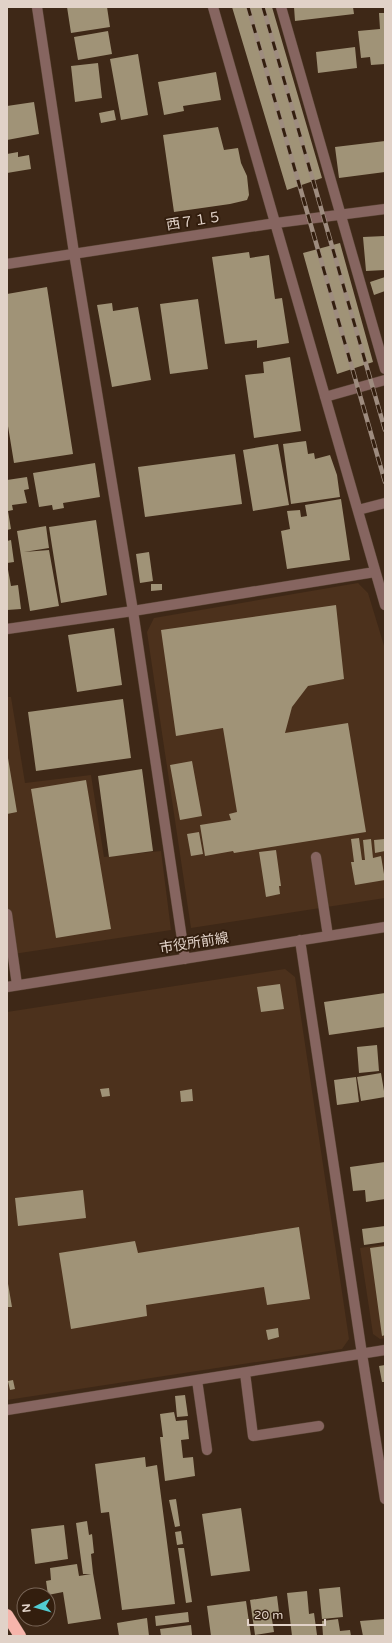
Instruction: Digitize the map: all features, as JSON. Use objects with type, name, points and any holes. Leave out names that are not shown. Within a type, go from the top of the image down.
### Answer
[{"type":"highway","points":[[7,1615],[20,1636]]},
{"type":"street","points":[[36,7],[132,611],[185,959]]},
{"type":"street","points":[[213,7],[385,606]]},
{"type":"street","points":[[281,7],[385,369]]},
{"type":"street","name":"西７１５","points":[[7,264],[276,223],[385,209]]},
{"type":"street","points":[[325,397],[385,380]]},
{"type":"street","points":[[358,510],[385,503]]},
{"type":"street","points":[[7,629],[132,611],[375,572]]},
{"type":"street","points":[[316,857],[328,936]]},
{"type":"street","points":[[7,914],[12,986]]},
{"type":"street","name":"市役所前線","points":[[12,986],[385,927]]},
{"type":"street","points":[[300,940],[385,1499]]},
{"type":"street","points":[[7,1410],[385,1350]]},
{"type":"street","points":[[245,1372],[252,1436],[319,1426]]},
{"type":"street","points":[[197,1380],[207,1450]]},
{"type":"shaded area","points":[[358,583],[368,593],[385,649],[385,898],[191,928],[147,632],[154,618]]},
{"type":"shaded area","points":[[7,697],[11,697],[25,783],[91,775],[104,857],[161,851],[171,930],[7,955]]},
{"type":"shaded area","points":[[285,969],[295,977],[349,1339],[342,1349],[7,1400],[7,1012]]},
{"type":"shaded area","points":[[385,1244],[385,1338],[380,1339],[373,1334],[360,1248]]},
{"type":"building","points":[[67,7],[107,7],[110,27],[71,33]]},
{"type":"building","points":[[232,7],[272,7],[322,178],[287,190]]},
{"type":"building","points":[[294,7],[353,7],[354,14],[295,21]]},
{"type":"building","points":[[379,13],[385,13],[385,64],[371,65],[370,57],[361,58],[358,31],[380,29]]},
{"type":"building","points":[[108,31],[112,54],[78,60],[74,37]]},
{"type":"building","points":[[355,47],[357,68],[318,73],[316,52]]},
{"type":"building","points":[[138,54],[148,115],[121,120],[110,59]]},
{"type":"building","points":[[98,63],[102,98],[75,102],[71,66]]},
{"type":"building","points":[[216,72],[221,100],[183,106],[184,111],[164,115],[158,82]]},
{"type":"building","points":[[34,102],[39,134],[7,140],[7,106]]},
{"type":"building","points":[[114,110],[116,120],[101,123],[99,113]]},
{"type":"building","points":[[218,127],[224,150],[238,148],[241,163],[247,176],[249,195],[247,200],[174,212],[163,135]]},
{"type":"building","points":[[385,141],[385,172],[339,178],[335,147]]},
{"type":"building","points":[[18,152],[18,157],[29,155],[31,169],[7,173],[7,154]]},
{"type":"building","points":[[385,236],[385,270],[366,271],[363,237]]},
{"type":"building","points":[[340,243],[373,362],[337,374],[303,253]]},
{"type":"building","points":[[249,252],[250,258],[269,255],[275,299],[282,298],[289,343],[257,348],[257,340],[225,344],[212,257]]},
{"type":"building","points":[[385,277],[385,291],[374,295],[370,282]]},
{"type":"building","points":[[47,287],[73,454],[14,463],[7,420],[7,294]]},
{"type":"building","points":[[198,299],[208,369],[170,374],[160,304]]},
{"type":"building","points":[[112,303],[113,311],[138,307],[151,380],[112,387],[97,305]]},
{"type":"building","points":[[290,357],[301,431],[254,438],[245,375],[264,373],[263,362]]},
{"type":"building","points":[[306,441],[308,454],[314,453],[315,459],[330,455],[337,475],[340,497],[291,504],[283,444]]},
{"type":"building","points":[[278,444],[289,505],[253,511],[243,450]]},
{"type":"building","points":[[235,454],[242,504],[145,517],[138,467]]},
{"type":"building","points":[[95,463],[100,497],[63,503],[64,508],[53,510],[52,505],[39,507],[33,473]]},
{"type":"building","points":[[27,477],[29,489],[24,490],[27,503],[12,505],[13,510],[8,511],[11,529],[7,530],[7,480]]},
{"type":"building","points":[[341,499],[350,560],[287,569],[281,531],[290,529],[287,511],[300,510],[301,517],[307,516],[305,505]]},
{"type":"building","points":[[96,520],[107,595],[61,603],[49,527]]},
{"type":"building","points":[[46,526],[49,548],[24,552],[49,550],[59,606],[30,611],[17,531]]},
{"type":"building","points":[[11,540],[14,562],[7,563],[7,541]]},
{"type":"building","points":[[149,552],[153,581],[140,583],[136,554]]},
{"type":"building","points":[[7,564],[11,586],[18,585],[21,609],[7,610]]},
{"type":"building","points":[[151,584],[162,584],[162,590],[151,591]]},
{"type":"building","points":[[336,605],[344,679],[308,686],[292,707],[285,733],[348,723],[366,832],[234,853],[233,851],[205,856],[200,825],[231,820],[229,814],[237,812],[223,728],[176,736],[161,630]]},
{"type":"building","points":[[114,628],[122,685],[77,692],[68,635]]},
{"type":"building","points":[[123,699],[131,758],[36,771],[28,712]]},
{"type":"building","points":[[7,752],[17,812],[7,814]]},
{"type":"building","points":[[192,761],[202,816],[180,820],[170,765]]},
{"type":"building","points":[[142,769],[153,851],[109,857],[98,776]]},
{"type":"building","points":[[86,780],[111,929],[56,938],[31,789]]},
{"type":"building","points":[[199,832],[203,854],[191,856],[187,834]]},
{"type":"building","points":[[359,838],[362,860],[365,860],[363,840],[371,839],[373,858],[381,856],[385,880],[355,885],[351,862],[354,862],[351,839]]},
{"type":"building","points":[[385,839],[385,851],[375,853],[374,840]]},
{"type":"building","points":[[276,850],[281,886],[279,886],[280,894],[266,897],[259,852]]},
{"type":"building","points":[[280,984],[284,1009],[261,1012],[257,987]]},
{"type":"building","points":[[385,993],[385,1027],[329,1035],[324,1002]]},
{"type":"building","points":[[377,1045],[379,1071],[359,1073],[357,1047]]},
{"type":"building","points":[[381,1073],[385,1097],[361,1101],[357,1077]]},
{"type":"building","points":[[356,1077],[359,1102],[337,1105],[334,1080]]},
{"type":"building","points":[[109,1088],[110,1096],[102,1097],[100,1089]]},
{"type":"building","points":[[192,1089],[193,1101],[181,1102],[180,1091]]},
{"type":"building","points":[[385,1162],[385,1199],[366,1202],[365,1190],[353,1191],[350,1167]]},
{"type":"building","points":[[83,1190],[86,1218],[18,1226],[15,1198]]},
{"type":"building","points":[[385,1226],[385,1242],[364,1245],[362,1229]]},
{"type":"building","points":[[299,1227],[310,1299],[267,1305],[264,1287],[146,1305],[147,1316],[71,1329],[59,1253],[135,1241],[138,1253]]},
{"type":"building","points":[[385,1246],[385,1335],[382,1336],[370,1248]]},
{"type":"building","points":[[7,1278],[12,1307],[7,1307]]},
{"type":"building","points":[[278,1328],[279,1337],[268,1340],[266,1330]]},
{"type":"building","points":[[385,1365],[385,1382],[382,1382],[379,1366]]},
{"type":"building","points":[[13,1380],[15,1389],[10,1390],[8,1381]]},
{"type":"building","points":[[185,1395],[188,1416],[177,1417],[175,1396]]},
{"type":"building","points":[[174,1412],[176,1421],[187,1420],[189,1439],[181,1440],[183,1458],[193,1457],[195,1476],[165,1481],[160,1437],[163,1437],[160,1414]]},
{"type":"building","points":[[145,1457],[146,1467],[157,1465],[175,1604],[122,1610],[109,1512],[101,1513],[95,1464]]},
{"type":"building","points":[[176,1499],[180,1526],[175,1527],[169,1500]]},
{"type":"building","points":[[241,1508],[250,1571],[211,1576],[202,1514]]},
{"type":"building","points":[[87,1521],[89,1535],[92,1534],[94,1553],[91,1554],[93,1573],[101,1619],[68,1624],[63,1592],[56,1593],[56,1587],[47,1587],[46,1581],[51,1580],[50,1568],[77,1564],[79,1576],[91,1574],[83,1574],[76,1523]]},
{"type":"building","points":[[64,1525],[68,1559],[35,1564],[31,1529]]},
{"type":"building","points":[[181,1531],[183,1544],[177,1545],[175,1532]]},
{"type":"building","points":[[178,1548],[184,1548],[192,1602],[186,1603]]},
{"type":"building","points":[[340,1587],[343,1617],[322,1619],[319,1589]]},
{"type":"building","points":[[307,1591],[309,1614],[314,1613],[317,1635],[292,1636],[287,1593]]},
{"type":"building","points":[[277,1596],[279,1612],[271,1613],[274,1632],[255,1635],[250,1600]]},
{"type":"building","points":[[246,1601],[251,1636],[211,1636],[207,1606]]},
{"type":"building","points":[[188,1612],[189,1622],[156,1626],[155,1616]]},
{"type":"building","points":[[147,1618],[149,1636],[119,1636],[117,1623]]},
{"type":"building","points":[[338,1619],[340,1631],[350,1630],[351,1636],[323,1636],[322,1621]]},
{"type":"building","points":[[385,1619],[385,1636],[363,1636],[360,1621]]},
{"type":"building","points":[[191,1625],[192,1635],[161,1636],[160,1629]]},
{"type":"railway","points":[[248,7],[385,482]]},
{"type":"railway","points":[[263,7],[385,430]]}]
